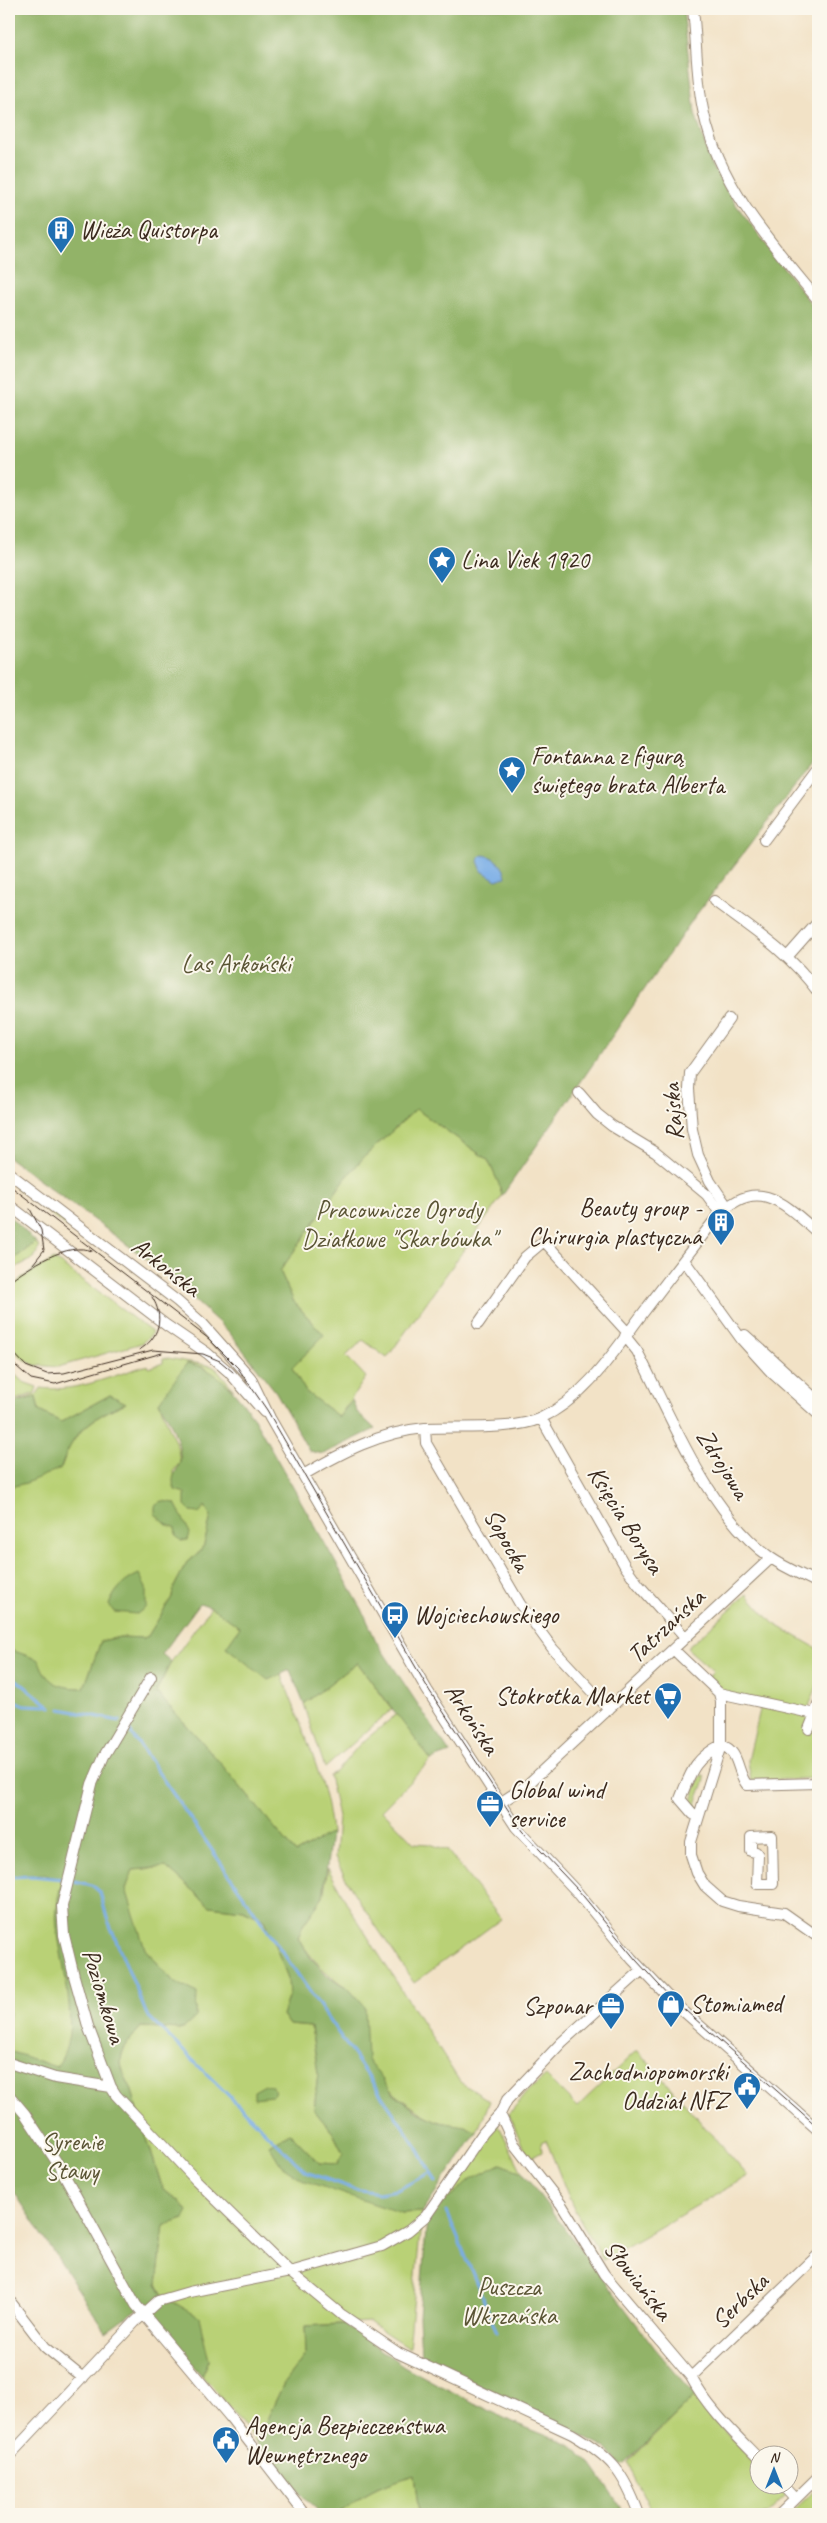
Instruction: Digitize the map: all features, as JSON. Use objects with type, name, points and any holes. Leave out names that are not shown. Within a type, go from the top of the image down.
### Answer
[{"type":"street","points":[[693,9],[704,114],[722,168],[742,204],[818,300]]},
{"type":"street","points":[[764,840],[818,768]]},
{"type":"street","points":[[714,901],[788,956],[801,969],[818,992]]},
{"type":"street","points":[[788,956],[818,922]]},
{"type":"street","name":"Rajska","points":[[723,1210],[698,1155],[692,1129],[689,1089],[690,1073],[728,1019]]},
{"type":"street","name":"Rajska","points":[[579,1093],[612,1126],[655,1152],[723,1210]]},
{"type":"street","name":"Arkońska","points":[[9,1173],[198,1319],[250,1377],[270,1418],[427,1690],[500,1803],[530,1844],[578,1893],[642,1970],[689,2018],[818,2130]]},
{"type":"street","points":[[303,1475],[356,1446],[393,1433],[425,1428],[515,1424],[541,1418],[574,1395],[599,1369],[723,1210],[743,1198],[762,1196],[784,1203],[818,1233]]},
{"type":"street","name":"Arkońska","points":[[9,1205],[166,1326],[211,1355],[229,1372],[270,1418]]},
{"type":"street","name":"Zdrojowa","points":[[478,1324],[525,1256],[544,1241],[626,1334],[637,1350],[705,1481],[744,1534],[770,1558],[818,1583]]},
{"type":"street","points":[[684,1260],[734,1326],[742,1340],[762,1362],[818,1414]]},
{"type":"street","points":[[734,1326],[818,1402]]},
{"type":"street","name":"Księcia Borysa","points":[[541,1418],[625,1566],[648,1596],[685,1637]]},
{"type":"street","name":"Sopocka","points":[[425,1428],[426,1443],[520,1604],[554,1649],[609,1709]]},
{"type":"street","name":"Tatrzańska","points":[[500,1803],[526,1786],[770,1558]]},
{"type":"street","points":[[673,1649],[718,1693],[721,1701],[722,1745],[691,1842],[697,1873],[710,1891],[730,1904],[784,1913],[818,1937]]},
{"type":"street","name":"Poziomkowa","points":[[151,1677],[104,1756],[92,1784],[62,1906],[64,1934],[74,1976],[91,2035],[111,2087],[116,2095],[164,2147],[290,2272],[342,2314],[398,2353],[572,2434],[593,2446],[608,2458],[618,2470],[639,2514]]},
{"type":"street","points":[[718,1693],[816,1710],[809,1729]]},
{"type":"street","points":[[698,1816],[693,1814],[680,1799],[695,1765],[710,1751],[722,1745],[734,1753],[747,1785],[818,1782]]},
{"type":"street","points":[[772,1836],[772,1884],[757,1884],[758,1855],[756,1852],[751,1851],[751,1837],[772,1836]]},
{"type":"street","points":[[9,2456],[143,2314],[158,2301],[290,2272],[382,2246],[408,2232],[426,2216],[483,2133],[500,2114],[507,2100],[548,2057],[642,1970]]},
{"type":"street","points":[[9,2063],[56,2078],[111,2087]]},
{"type":"street","points":[[9,2095],[25,2114],[60,2167],[121,2281],[143,2314],[230,2417],[302,2513]]},
{"type":"street","name":"Słowiańska","points":[[500,2114],[514,2144],[561,2204],[604,2274],[691,2377],[698,2391],[750,2449]]},
{"type":"street","name":"Serbska","points":[[691,2377],[818,2255]]},
{"type":"street","points":[[9,2300],[46,2347],[83,2378]]},
{"type":"street","points":[[780,2514],[818,2477]]},
{"type":"street","points":[[792,2496],[795,2500]]},
{"type":"green space","name":"Las Arkoński","points":[[9,9],[683,9],[695,113],[712,167],[737,206],[818,313],[818,756],[693,919],[502,1196],[499,1184],[488,1160],[416,1109],[363,1158],[345,1179],[280,1271],[294,1302],[324,1335],[292,1368],[306,1392],[339,1417],[352,1400],[357,1412],[375,1429],[323,1454],[309,1451],[276,1392],[228,1331],[159,1268],[9,1158]]},
{"type":"green space","name":"Pracownicze Ogrody Działkowe \"Skarbówka\"","points":[[416,1109],[488,1160],[499,1184],[502,1196],[387,1358],[363,1340],[346,1356],[366,1377],[339,1417],[306,1392],[291,1368],[324,1335],[294,1302],[280,1271],[345,1179],[363,1158]]},
{"type":"green space","points":[[9,1179],[78,1232],[76,1234],[9,1182]]},
{"type":"green space","points":[[9,1216],[36,1242],[9,1263]]},
{"type":"green space","points":[[36,1242],[39,1248],[34,1258],[9,1271],[9,1263]]},
{"type":"green space","points":[[54,1259],[153,1333],[142,1343],[58,1367],[34,1365],[20,1357],[9,1342],[9,1290],[21,1278]]},
{"type":"green space","points":[[168,1358],[212,1366],[217,1369],[234,1390],[202,1366],[159,1402],[178,1449],[180,1462],[173,1472],[200,1499],[211,1516],[204,1545],[197,1555],[187,1562],[174,1587],[172,1597],[148,1636],[144,1638],[120,1637],[101,1641],[84,1688],[69,1688],[81,1923],[126,2086],[9,2178],[9,1486],[61,1468],[77,1436],[103,1414],[125,1403],[110,1395],[61,1422],[39,1411],[36,1397],[17,1401],[37,1394],[41,1388],[54,1389],[81,1386],[148,1365],[149,1368],[163,1363],[163,1359]]},
{"type":"green space","name":"Syrenie Stawy","points":[[187,1363],[207,1370],[224,1382],[252,1415],[362,1609],[376,1641],[450,1753],[431,1760],[357,1662],[304,1704],[290,1670],[268,1680],[226,1647],[240,1627],[211,1607],[200,1603],[162,1654],[171,1662],[156,1692],[204,1744],[296,1853],[331,1833],[323,1897],[303,1925],[298,1938],[311,1958],[329,1977],[349,1989],[365,2007],[367,2059],[392,2092],[416,2111],[439,2122],[465,2126],[477,2132],[422,2212],[401,2213],[305,2181],[281,2165],[269,2145],[290,2133],[319,2163],[337,2164],[343,2153],[333,2133],[314,2110],[318,2073],[311,2027],[289,2025],[282,2015],[289,1995],[288,1978],[265,1920],[243,1910],[210,1906],[166,1867],[133,1870],[126,1889],[145,1949],[174,1982],[197,1993],[196,2017],[183,2029],[141,2027],[124,2049],[121,2062],[163,2190],[179,2200],[188,2212],[184,2219],[164,2226],[157,2284],[163,2296],[199,2317],[209,2360],[202,2376],[142,2306],[106,2332],[9,2184],[9,2051],[56,2067],[64,2053],[69,2037],[70,2019],[66,1980],[56,1922],[57,1904],[62,1881],[44,1874],[9,1877],[9,1649],[39,1660],[46,1674],[55,1683],[68,1687],[84,1688],[101,1641],[120,1637],[144,1638],[148,1636],[172,1597],[174,1587],[187,1562],[197,1555],[204,1545],[211,1516],[205,1506],[199,1513],[191,1512],[185,1506],[185,1493],[175,1490],[173,1481],[180,1461],[179,1446],[159,1402]]},
{"type":"green space","points":[[9,1369],[23,1382],[37,1387],[35,1393],[15,1400],[9,1386]]},
{"type":"green space","points":[[9,1386],[16,1402],[36,1397],[39,1411],[61,1422],[110,1395],[126,1403],[93,1420],[77,1435],[61,1468],[26,1483],[10,1487]]},
{"type":"green space","points":[[162,1501],[175,1503],[190,1533],[188,1540],[181,1541],[176,1536],[175,1527],[167,1525],[155,1514],[155,1506]]},
{"type":"green space","points":[[139,1574],[146,1587],[146,1607],[137,1614],[114,1612],[109,1605],[114,1594],[124,1583]]},
{"type":"green space","points":[[747,1594],[773,1623],[818,1649],[818,1684],[807,1711],[818,1734],[818,1778],[751,1781],[748,1761],[762,1701],[719,1691],[708,1678],[713,1671],[687,1648]]},
{"type":"green space","points":[[211,1607],[240,1627],[268,1680],[281,1673],[318,1771],[324,1792],[331,1833],[296,1853],[204,1744],[156,1692],[171,1662]]},
{"type":"green space","points":[[357,1662],[392,1709],[325,1768],[304,1704]]},
{"type":"green space","points":[[397,1714],[431,1760],[382,1810],[414,1843],[430,1844],[447,1850],[501,1919],[414,1983],[352,1890],[335,1858],[338,1817],[329,1775],[336,1772],[360,1744]]},
{"type":"green space","points":[[704,1776],[705,1780],[694,1809],[690,1806],[700,1777]]},
{"type":"green space","points":[[166,1867],[210,1906],[243,1910],[265,1920],[288,1978],[289,1995],[282,2015],[289,2025],[311,2027],[318,2073],[314,2110],[333,2133],[343,2153],[337,2164],[319,2163],[290,2133],[269,2145],[374,2202],[401,2213],[422,2212],[409,2348],[369,2322],[305,2326],[306,2354],[284,2383],[256,2443],[229,2406],[202,2376],[209,2360],[163,2296],[157,2284],[164,2225],[184,2219],[179,2200],[163,2190],[131,2088],[122,2069],[121,2062],[124,2049],[141,2027],[184,2029],[174,1982],[145,1949],[136,1927],[126,1889],[132,1870]]},
{"type":"green space","points":[[328,1868],[350,1909],[460,2082],[490,2101],[477,2132],[442,2123],[417,2110],[386,2085],[370,2066],[361,2040],[349,1989],[320,1966],[298,1938],[303,1925],[323,1897]]},
{"type":"green space","points":[[637,2050],[748,2176],[603,2260],[572,2205],[546,2140],[541,2142],[542,2152],[531,2158],[523,2147],[509,2114],[526,2093],[546,2076],[577,2107]]},
{"type":"green space","points":[[265,2085],[272,2086],[276,2091],[272,2096],[254,2098],[254,2091]]},
{"type":"green space","points":[[497,2122],[522,2172],[501,2164],[427,2218]]},
{"type":"green space","name":"Puszcza Wkrzańska","points":[[501,2164],[522,2172],[654,2347],[695,2396],[624,2464],[620,2465],[606,2448],[421,2357],[419,2317],[427,2218],[469,2180]]},
{"type":"green space","name":"Puszcza Wkrzańska","points":[[344,2324],[404,2366],[437,2384],[512,2422],[570,2445],[589,2461],[621,2507],[623,2514],[419,2514],[414,2475],[379,2487],[362,2496],[338,2514],[320,2514],[256,2443],[284,2383],[306,2354],[305,2326]]},
{"type":"green space","points":[[695,2396],[750,2458],[750,2496],[786,2496],[767,2514],[653,2514],[627,2463]]},
{"type":"green space","points":[[414,2475],[419,2514],[338,2514],[373,2490],[393,2481]]},
{"type":"green space","points":[[818,2487],[818,2514],[790,2514]]},
{"type":"water","points":[[482,855],[486,855],[498,862],[506,877],[496,880],[482,871],[478,861]]},
{"type":"waterway","points":[[9,1674],[51,1707]]},
{"type":"waterway","points":[[9,1698],[25,1705],[47,1706]]},
{"type":"waterway","points":[[61,1709],[119,1721]]},
{"type":"waterway","points":[[127,1727],[417,2147],[431,2172]]},
{"type":"waterway","points":[[9,1877],[32,1876],[63,1879]]},
{"type":"waterway","points":[[74,1881],[92,1885],[100,1892],[107,1918],[147,2015],[306,2172],[354,2189],[379,2193],[397,2190],[431,2172],[436,2182]]},
{"type":"waterway","points":[[447,2212],[497,2332]]},
{"type":"tram line","points":[[9,1185],[209,1339],[238,1368],[267,1410],[429,1690],[522,1831],[579,1891],[636,1960],[669,1996],[818,2127]]},
{"type":"tram line","points":[[30,1209],[41,1230],[44,1250],[33,1264]]},
{"type":"tram line","points":[[9,1282],[27,1269],[60,1252],[82,1249],[92,1251]]},
{"type":"tram line","points":[[139,1350],[151,1340],[158,1327],[158,1312],[152,1297]]},
{"type":"tram line","points":[[9,1348],[26,1366],[47,1374],[64,1373],[153,1350],[203,1354],[220,1361],[233,1372]]},
{"type":"tram line","points":[[9,1360],[31,1379],[55,1384],[162,1353]]},
{"type":"place","name":"Wieża Quistorpa","points":[[61,254]]},
{"type":"place","name":"Lina Viek 1920","points":[[442,584]]},
{"type":"place","name":"Fontanna z figurą świętego brata Alberta","points":[[512,794]]},
{"type":"place","name":"Beauty group - Chirurgia plastyczna","points":[[721,1246]]},
{"type":"place","name":"Wojciechowskiego","points":[[395,1639]]},
{"type":"place","name":"Stokrotka Market","points":[[668,1720]]},
{"type":"place","name":"Global wind service","points":[[490,1828]]},
{"type":"place","name":"Stomiamed","points":[[671,2028]]},
{"type":"place","name":"Szponar","points":[[611,2030]]},
{"type":"place","name":"Zachodniopomorski Oddział NFZ","points":[[747,2110]]},
{"type":"place","name":"Agencja Bezpieczeństwa Wewnętrznego","points":[[226,2464]]}]
